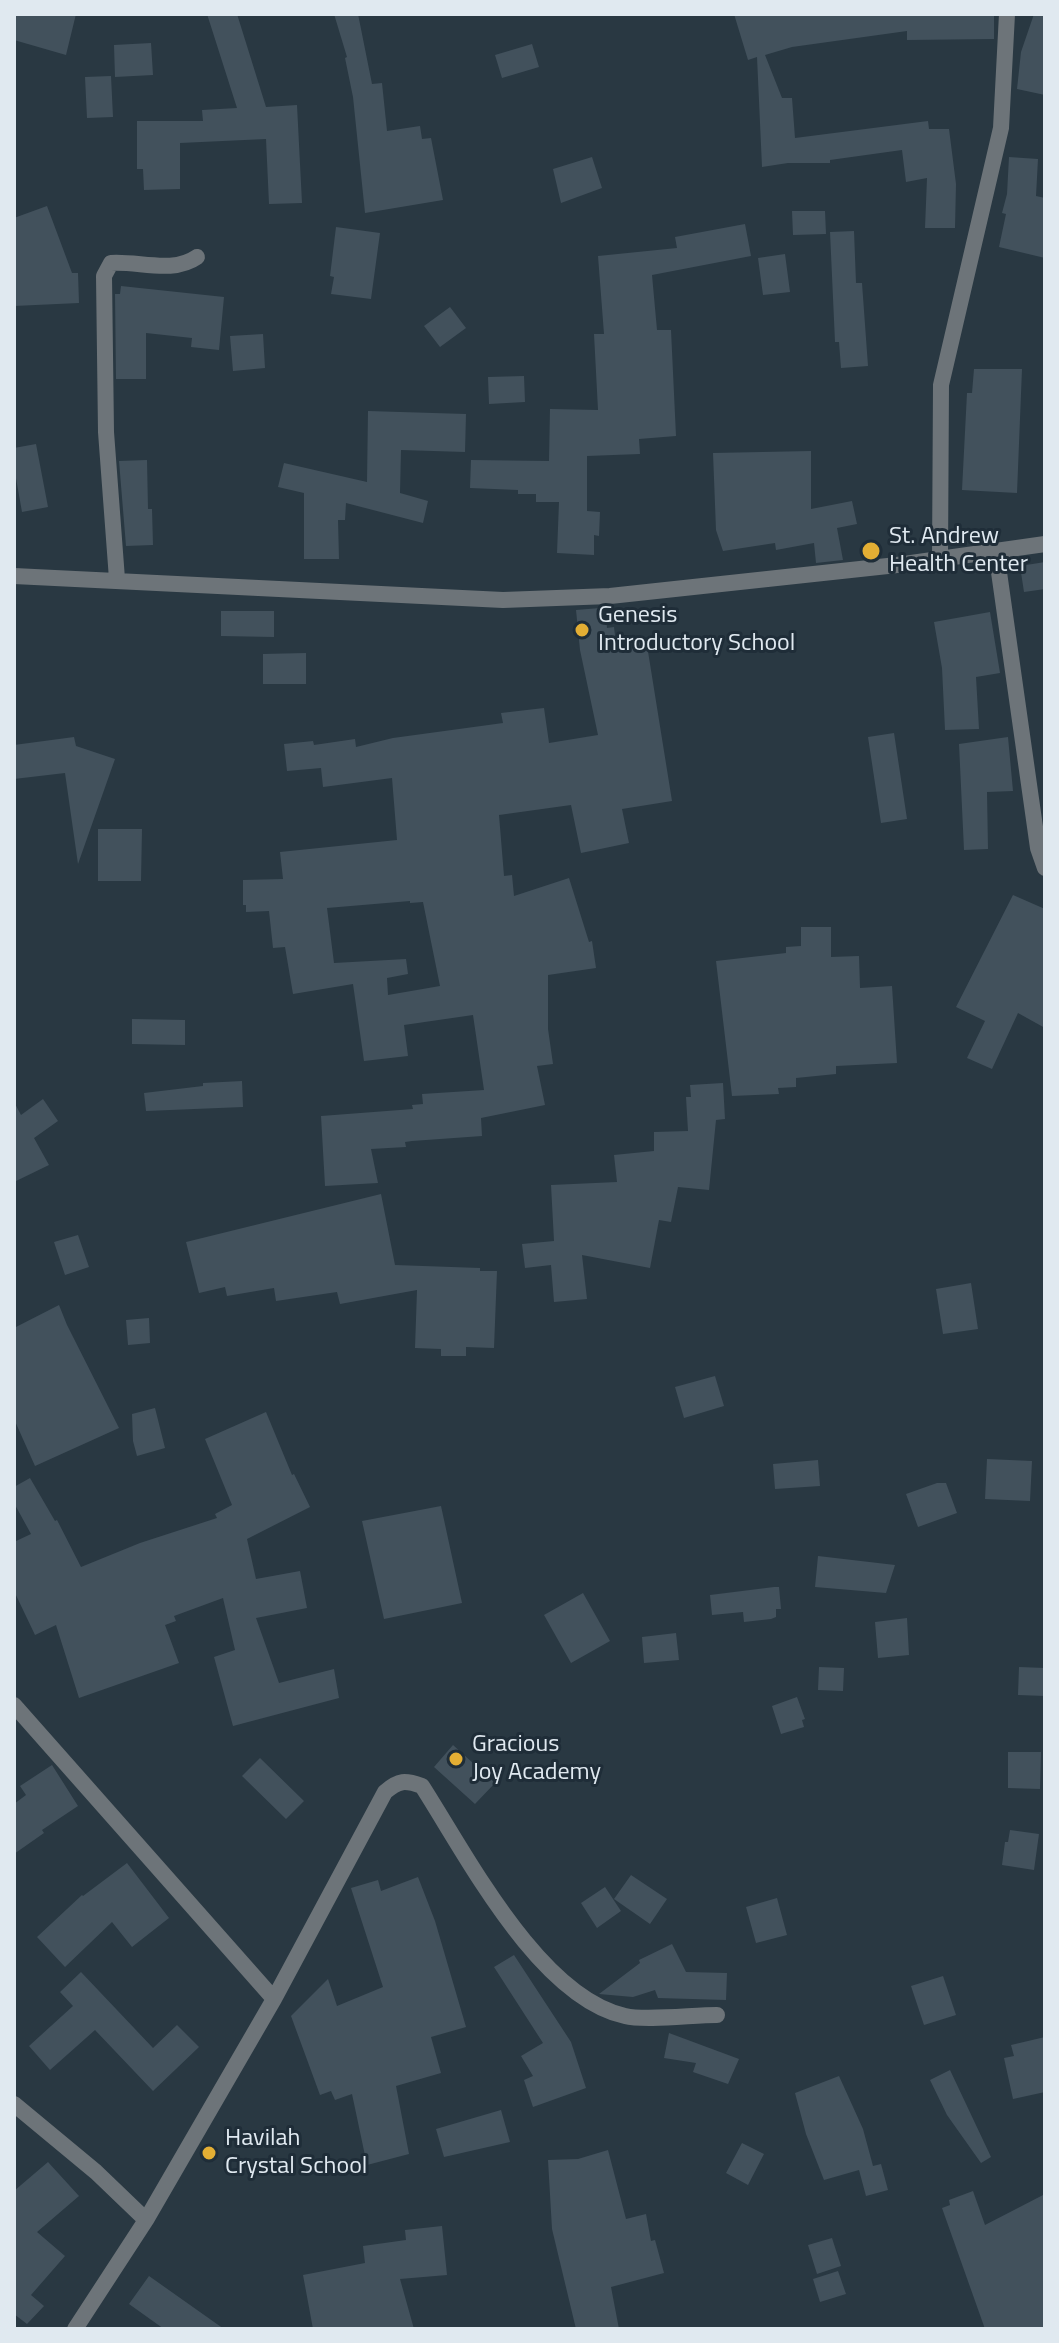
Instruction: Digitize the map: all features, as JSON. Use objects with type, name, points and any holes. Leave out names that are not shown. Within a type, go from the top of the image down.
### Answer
[{"type":"street","points":[[940,559],[941,385],[1001,128],[1007,14]]},
{"type":"street","points":[[117,579],[106,432],[104,276],[111,263],[168,266],[187,264],[197,257]]},
{"type":"street","points":[[14,576],[503,600],[610,596],[940,559],[1045,544]]},
{"type":"street","points":[[996,551],[1038,848],[1045,868]]},
{"type":"street","points":[[14,1705],[274,1999]]},
{"type":"street","points":[[75,2329],[146,2220],[274,1999],[385,1792],[396,1783],[407,1780],[422,1786],[515,1932],[557,1979],[593,2007],[628,2017],[717,2015]]},
{"type":"street","points":[[14,2104],[96,2172],[146,2220]]},
{"type":"building","points":[[14,14],[76,14],[66,55],[14,40]]},
{"type":"building","points":[[207,14],[237,14],[266,107],[297,105],[302,203],[269,204],[266,139],[180,143],[180,189],[144,190],[143,169],[137,169],[137,121],[203,121],[202,110],[237,108]]},
{"type":"building","points":[[334,14],[358,14],[372,84],[382,83],[387,131],[420,126],[422,139],[431,138],[443,200],[365,213],[347,57]]},
{"type":"building","points":[[734,14],[994,14],[994,39],[907,40],[907,31],[792,47],[765,55],[782,98],[792,98],[795,138],[928,121],[929,129],[949,129],[956,184],[955,228],[925,228],[927,178],[906,182],[902,150],[830,160],[830,163],[788,163],[762,167],[757,57],[748,60]]},
{"type":"building","points":[[1034,14],[1045,14],[1045,95],[1017,89],[1021,52]]},
{"type":"building","points":[[151,43],[153,75],[115,77],[114,45]]},
{"type":"building","points":[[532,44],[539,67],[502,78],[495,55]]},
{"type":"building","points":[[111,76],[113,117],[87,118],[85,77]]},
{"type":"building","points":[[592,157],[602,188],[561,203],[553,169]]},
{"type":"building","points":[[1009,157],[1038,159],[1036,196],[1045,198],[1045,258],[999,247],[1006,214],[1002,213],[1007,194]]},
{"type":"building","points":[[47,206],[72,273],[78,273],[79,303],[14,306],[14,218]]},
{"type":"building","points":[[792,211],[825,211],[826,234],[793,235]]},
{"type":"building","points":[[745,224],[751,256],[652,275],[657,330],[671,330],[676,436],[639,439],[640,454],[587,456],[587,511],[600,512],[599,536],[594,535],[594,555],[557,553],[559,502],[536,502],[536,494],[518,494],[518,490],[470,488],[471,460],[549,461],[550,409],[598,410],[594,334],[604,334],[598,256],[677,248],[675,237]]},
{"type":"building","points":[[336,227],[380,233],[371,299],[331,294]]},
{"type":"building","points":[[854,231],[856,283],[862,283],[868,366],[841,368],[839,342],[835,342],[830,232]]},
{"type":"building","points":[[785,254],[790,292],[763,295],[758,258]]},
{"type":"building","points":[[121,286],[224,297],[219,350],[191,347],[192,338],[146,333],[146,379],[116,379],[115,294],[120,294]]},
{"type":"building","points":[[450,307],[466,328],[440,347],[424,326]]},
{"type":"building","points":[[263,334],[265,368],[233,371],[230,336]]},
{"type":"building","points":[[974,369],[1022,369],[1017,493],[962,490],[967,393],[972,393]]},
{"type":"building","points":[[524,376],[525,402],[489,404],[488,377]]},
{"type":"building","points":[[368,411],[466,414],[465,452],[401,450],[400,493],[428,501],[423,523],[346,503],[345,520],[338,520],[339,559],[304,559],[304,493],[278,487],[284,463],[367,482]]},
{"type":"building","points":[[36,444],[48,507],[22,512],[14,448]]},
{"type":"building","points":[[811,451],[811,509],[852,501],[857,524],[837,528],[843,560],[816,563],[814,543],[776,550],[775,543],[723,551],[716,530],[713,453]]},
{"type":"building","points":[[147,460],[148,509],[152,509],[153,545],[126,546],[119,461]]},
{"type":"building","points":[[1045,562],[1045,589],[1024,592],[1020,566]]},
{"type":"building","points":[[600,608],[601,617],[606,616],[607,628],[614,627],[616,644],[646,639],[672,801],[622,809],[629,843],[581,853],[571,805],[499,815],[504,876],[512,875],[514,896],[569,878],[589,942],[592,941],[596,968],[548,975],[548,1029],[553,1064],[537,1066],[545,1105],[481,1118],[482,1136],[412,1141],[405,1142],[406,1147],[371,1149],[378,1183],[325,1186],[321,1116],[413,1109],[412,1105],[423,1104],[422,1094],[484,1090],[473,1015],[404,1025],[408,1056],[364,1061],[353,984],[293,994],[285,947],[273,948],[269,911],[246,912],[243,880],[283,879],[280,852],[397,840],[392,778],[323,787],[321,768],[287,771],[284,744],[313,741],[314,745],[355,739],[356,747],[393,738],[503,723],[501,713],[544,708],[549,743],[598,735],[580,650],[576,610]],"holes":[[[423,902],[440,986],[388,995],[387,978],[408,974],[406,959],[334,963],[327,908]]]},
{"type":"building","points":[[221,611],[274,611],[274,637],[221,636]]},
{"type":"building","points":[[990,612],[1000,673],[976,677],[979,729],[945,730],[942,668],[934,622]]},
{"type":"building","points":[[306,653],[306,684],[263,684],[263,654]]},
{"type":"building","points":[[894,733],[907,819],[881,823],[868,737]]},
{"type":"building","points":[[74,737],[76,746],[115,759],[78,864],[65,773],[14,779],[14,745]]},
{"type":"building","points":[[1008,737],[1013,791],[987,792],[988,849],[964,850],[959,744]]},
{"type":"building","points":[[98,829],[142,829],[141,881],[98,881]]},
{"type":"building","points":[[1013,895],[1045,909],[1045,1028],[1018,1013],[992,1069],[967,1058],[985,1021],[956,1007]]},
{"type":"building","points":[[801,927],[831,927],[831,957],[859,956],[860,988],[892,986],[897,1063],[836,1066],[836,1074],[796,1078],[796,1087],[778,1088],[779,1094],[732,1096],[716,961],[786,953],[786,947],[801,946]]},
{"type":"building","points":[[132,1019],[185,1020],[185,1045],[132,1044]]},
{"type":"building","points":[[242,1081],[243,1107],[146,1111],[144,1093],[203,1086],[203,1083]]},
{"type":"building","points":[[723,1083],[725,1119],[716,1120],[709,1190],[678,1187],[671,1222],[659,1220],[650,1268],[582,1255],[587,1299],[554,1302],[551,1265],[525,1268],[522,1244],[554,1241],[551,1185],[617,1182],[614,1155],[654,1151],[654,1132],[688,1131],[686,1097],[691,1097],[690,1085]]},
{"type":"building","points":[[43,1099],[58,1121],[34,1138],[49,1165],[14,1182],[14,1102],[21,1115]]},
{"type":"building","points":[[381,1194],[395,1265],[497,1271],[494,1348],[466,1347],[466,1356],[441,1356],[441,1349],[415,1348],[417,1290],[340,1304],[337,1292],[276,1301],[274,1288],[227,1296],[225,1287],[199,1293],[186,1242]]},
{"type":"building","points":[[78,1235],[89,1267],[65,1275],[54,1242]]},
{"type":"building","points":[[971,1283],[978,1329],[943,1334],[936,1289]]},
{"type":"building","points":[[59,1305],[119,1428],[35,1466],[14,1419],[14,1328]]},
{"type":"building","points":[[149,1318],[150,1343],[128,1345],[126,1320]]},
{"type":"building","points":[[715,1376],[724,1406],[684,1418],[675,1387]]},
{"type":"building","points":[[155,1408],[165,1448],[137,1456],[132,1414]]},
{"type":"building","points":[[266,1412],[292,1475],[310,1507],[247,1539],[256,1579],[300,1571],[307,1608],[256,1618],[279,1683],[334,1669],[339,1698],[233,1726],[214,1657],[235,1650],[223,1598],[174,1616],[176,1621],[165,1625],[179,1663],[79,1698],[56,1625],[35,1635],[14,1591],[14,1542],[31,1534],[14,1503],[14,1487],[30,1478],[57,1520],[81,1567],[140,1543],[217,1518],[215,1514],[232,1505],[205,1439]]},
{"type":"building","points":[[987,1459],[1032,1461],[1030,1501],[985,1499]]},
{"type":"building","points":[[818,1460],[820,1486],[775,1489],[773,1464]]},
{"type":"building","points":[[946,1483],[957,1513],[918,1527],[906,1494]]},
{"type":"building","points":[[441,1506],[462,1603],[384,1619],[362,1521]]},
{"type":"building","points":[[818,1556],[895,1565],[886,1593],[815,1587]]},
{"type":"building","points":[[779,1587],[781,1609],[776,1609],[776,1617],[744,1622],[743,1612],[712,1615],[710,1595]]},
{"type":"building","points":[[583,1593],[610,1641],[571,1663],[544,1615]]},
{"type":"building","points":[[907,1618],[909,1655],[878,1658],[875,1622]]},
{"type":"building","points":[[676,1633],[679,1660],[644,1663],[642,1637]]},
{"type":"building","points":[[819,1667],[844,1668],[843,1691],[818,1690]]},
{"type":"building","points":[[1019,1667],[1045,1668],[1045,1696],[1018,1695]]},
{"type":"building","points":[[797,1697],[805,1719],[802,1720],[804,1727],[781,1734],[772,1706]]},
{"type":"building","points":[[453,1745],[495,1783],[475,1804],[434,1767]]},
{"type":"building","points":[[1008,1752],[1041,1752],[1040,1789],[1008,1788]]},
{"type":"building","points":[[260,1758],[304,1801],[286,1819],[242,1776]]},
{"type":"building","points":[[52,1765],[78,1806],[14,1854],[14,1804],[26,1795],[20,1786]]},
{"type":"building","points":[[1010,1830],[1039,1834],[1034,1870],[1002,1865]]},
{"type":"building","points":[[127,1863],[169,1918],[132,1947],[112,1922],[65,1967],[37,1937],[82,1895]]},
{"type":"building","points":[[631,1875],[667,1899],[650,1924],[614,1899]]},
{"type":"building","points":[[418,1877],[435,1921],[466,2027],[431,2037],[441,2073],[396,2086],[409,2154],[367,2165],[352,2094],[335,2100],[331,2091],[320,2095],[291,2016],[328,1979],[337,2006],[383,1987],[351,1888],[378,1880],[381,1891]]},
{"type":"building","points":[[605,1887],[621,1911],[597,1928],[581,1903]]},
{"type":"building","points":[[777,1898],[787,1935],[756,1943],[746,1907]]},
{"type":"building","points":[[672,1944],[686,1972],[727,1973],[726,2000],[658,1998],[655,1990],[633,1997],[599,1994],[640,1963],[639,1960]]},
{"type":"building","points":[[514,1955],[571,2042],[586,2088],[533,2107],[524,2080],[533,2076],[521,2056],[543,2043],[494,1967]]},
{"type":"building","points":[[81,1972],[153,2048],[177,2025],[199,2047],[153,2091],[95,2030],[50,2070],[29,2046],[73,2006],[60,1992]]},
{"type":"building","points":[[943,1976],[956,2015],[924,2025],[911,1986]]},
{"type":"building","points":[[669,2033],[739,2059],[728,2084],[693,2072],[696,2063],[664,2058]]},
{"type":"building","points":[[1045,2037],[1045,2092],[1013,2099],[1004,2058],[1014,2056],[1011,2045]]},
{"type":"building","points":[[950,2070],[991,2157],[981,2163],[947,2115],[930,2080]]},
{"type":"building","points":[[839,2076],[863,2129],[873,2166],[881,2164],[888,2190],[866,2196],[859,2170],[824,2180],[806,2134],[795,2093]]},
{"type":"building","points":[[501,2110],[510,2142],[444,2157],[436,2129]]},
{"type":"building","points":[[742,2143],[764,2154],[748,2185],[726,2173]]},
{"type":"building","points":[[608,2150],[626,2219],[646,2214],[651,2241],[655,2240],[664,2273],[611,2287],[619,2329],[576,2329],[552,2229],[548,2160],[578,2159]]},
{"type":"building","points":[[48,2162],[79,2196],[37,2232],[65,2256],[31,2295],[44,2306],[27,2324],[14,2314],[14,2191]]},
{"type":"building","points":[[973,2191],[985,2225],[1045,2194],[1045,2329],[985,2329],[942,2208],[950,2205],[949,2200]]},
{"type":"building","points":[[442,2226],[447,2275],[400,2279],[414,2329],[313,2329],[303,2275],[365,2263],[363,2246],[406,2240],[405,2230]]},
{"type":"building","points":[[832,2238],[841,2266],[817,2274],[808,2245]]},
{"type":"building","points":[[838,2271],[846,2294],[820,2302],[813,2279]]},
{"type":"building","points":[[149,2276],[224,2329],[164,2329],[129,2304]]},
{"type":"place","name":"St. Andrew Health Center","points":[[871,551]]},
{"type":"place","name":"Genesis Introductory School","points":[[582,630]]},
{"type":"place","name":"Gracious Joy Academy","points":[[456,1759]]},
{"type":"place","name":"Havilah Crystal School","points":[[209,2153]]}]
